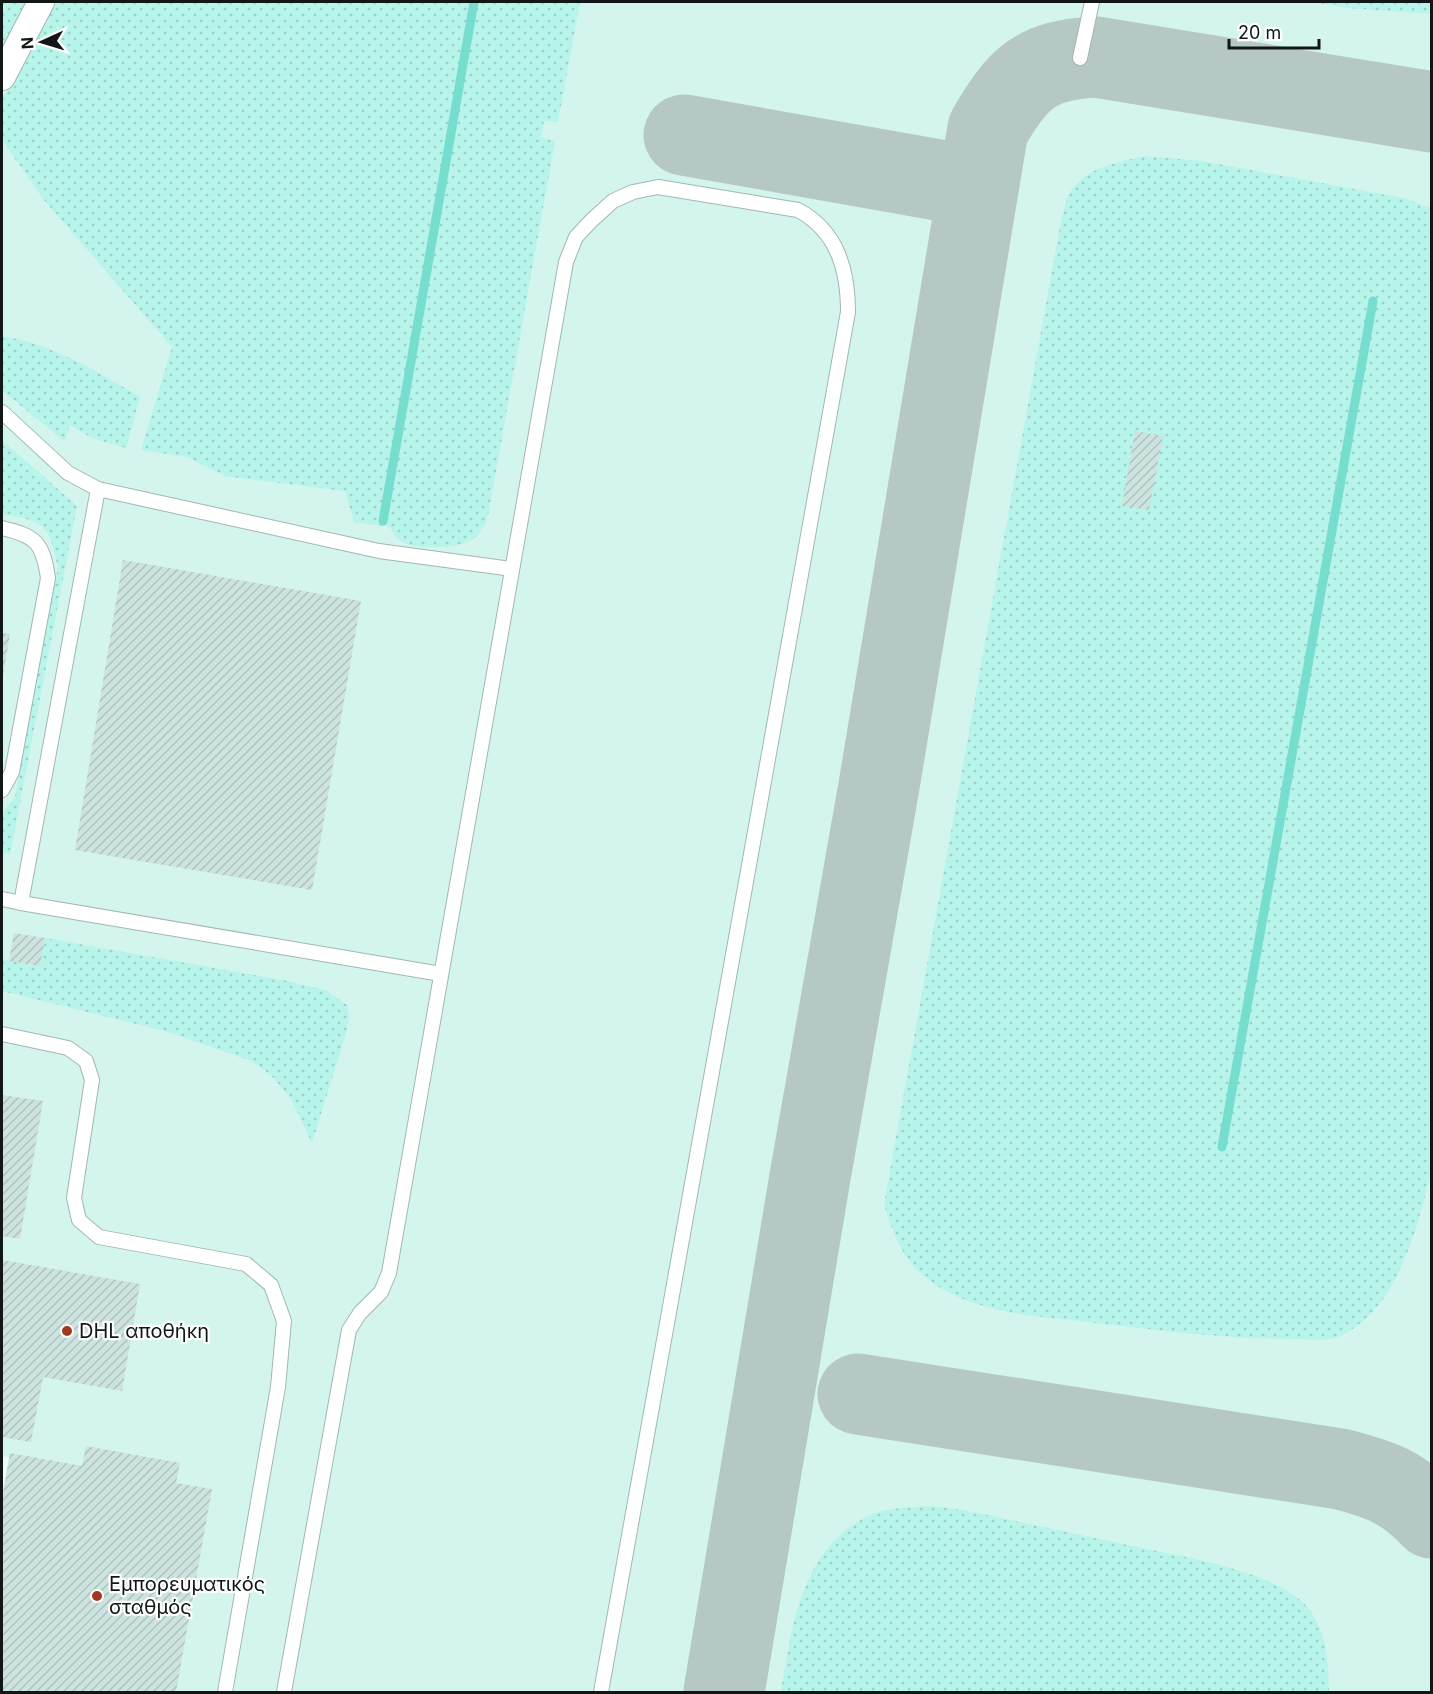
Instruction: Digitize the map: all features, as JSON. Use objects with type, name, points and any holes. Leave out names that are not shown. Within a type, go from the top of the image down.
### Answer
[{"type":"street","points":[[2,77],[41,2]]},
{"type":"lane","points":[[1080,58],[1092,2]]},
{"type":"lane","points":[[284,1692],[349,1330],[360,1313],[381,1292],[389,1273],[566,262],[576,237],[613,201],[633,192],[658,188],[798,210],[814,219],[828,234],[845,269],[848,312],[601,1692]]},
{"type":"lane","points":[[2,412],[68,473],[98,489],[379,550],[512,569]]},
{"type":"lane","points":[[21,903],[98,489]]},
{"type":"lane","points":[[2,528],[34,539],[44,554],[48,578],[12,772],[2,790]]},
{"type":"lane","points":[[2,899],[441,974]]},
{"type":"lane","points":[[2,1034],[68,1048],[86,1061],[92,1080],[74,1198],[79,1220],[99,1237],[246,1264],[271,1286],[284,1321],[278,1387],[225,1692]]},
{"type":"shaded area","points":[[2,2],[1431,2],[1431,1692],[2,1692],[2,1499],[9,1457],[2,1456]]},
{"type":"green space","points":[[2,2],[26,2],[2,48]]},
{"type":"green space","points":[[51,2],[580,2],[558,122],[544,121],[541,137],[555,141],[488,516],[477,536],[462,544],[451,546],[428,547],[408,544],[397,538],[390,527],[354,522],[345,491],[225,476],[187,457],[141,450],[172,347],[44,200],[4,143],[2,135],[2,100]]},
{"type":"green space","points":[[1312,2],[1431,2],[1431,14],[1347,8]]},
{"type":"green space","points":[[1144,156],[1202,161],[1403,198],[1431,208],[1432,1168],[1412,1239],[1391,1287],[1359,1324],[1334,1338],[1271,1339],[1189,1333],[1026,1315],[977,1304],[938,1286],[920,1273],[900,1246],[884,1204],[1066,200],[1075,185],[1092,172]]},
{"type":"green space","points":[[2,336],[39,345],[56,352],[91,368],[140,397],[126,448],[92,438],[70,425],[64,441],[2,390]]},
{"type":"green space","points":[[2,440],[77,506],[10,854],[2,853],[2,813],[15,797],[58,567],[51,542],[42,527],[27,519],[2,514]]},
{"type":"green space","points":[[45,938],[283,980],[325,990],[347,1005],[349,1016],[347,1030],[312,1143],[291,1099],[271,1075],[251,1061],[165,1031],[2,991],[2,959],[40,966]]},
{"type":"green space","points":[[929,1506],[963,1510],[1196,1559],[1265,1580],[1300,1600],[1316,1620],[1327,1655],[1329,1692],[781,1692],[795,1617],[813,1571],[826,1550],[844,1532],[873,1514],[897,1508]]},
{"type":"building","points":[[1135,431],[1163,436],[1149,510],[1122,506]]},
{"type":"building","points":[[123,560],[361,601],[312,890],[75,850]]},
{"type":"building","points":[[2,633],[10,634],[3,676],[2,676]]},
{"type":"building","points":[[14,933],[45,938],[40,966],[9,961]]},
{"type":"building","points":[[2,1095],[43,1101],[20,1239],[2,1236]]},
{"type":"building","name":"DHL αποθήκη","points":[[2,1260],[140,1284],[122,1391],[43,1377],[31,1442],[2,1437]]},
{"type":"building","name":"Εμπορευματικός σταθμός","points":[[86,1446],[180,1463],[176,1483],[212,1489],[176,1692],[2,1692],[2,1499],[10,1453],[82,1466]]},
{"type":"waterway","points":[[383,521],[474,2]]},
{"type":"waterway","points":[[1222,1147],[1373,301]]},
{"type":"taxiway","points":[[724,1692],[810,1177],[879,786],[988,129],[1009,96],[1031,75],[1043,67],[1058,62],[1096,57],[1432,112]]},
{"type":"taxiway","points":[[684,135],[978,187]]},
{"type":"taxiway","points":[[858,1394],[1340,1469],[1390,1486],[1411,1499],[1432,1518]]},
{"type":"place","name":"DHL αποθήκη","points":[[67,1331]]},
{"type":"place","name":"Εμπορευματικός σταθμός","points":[[97,1596]]}]
